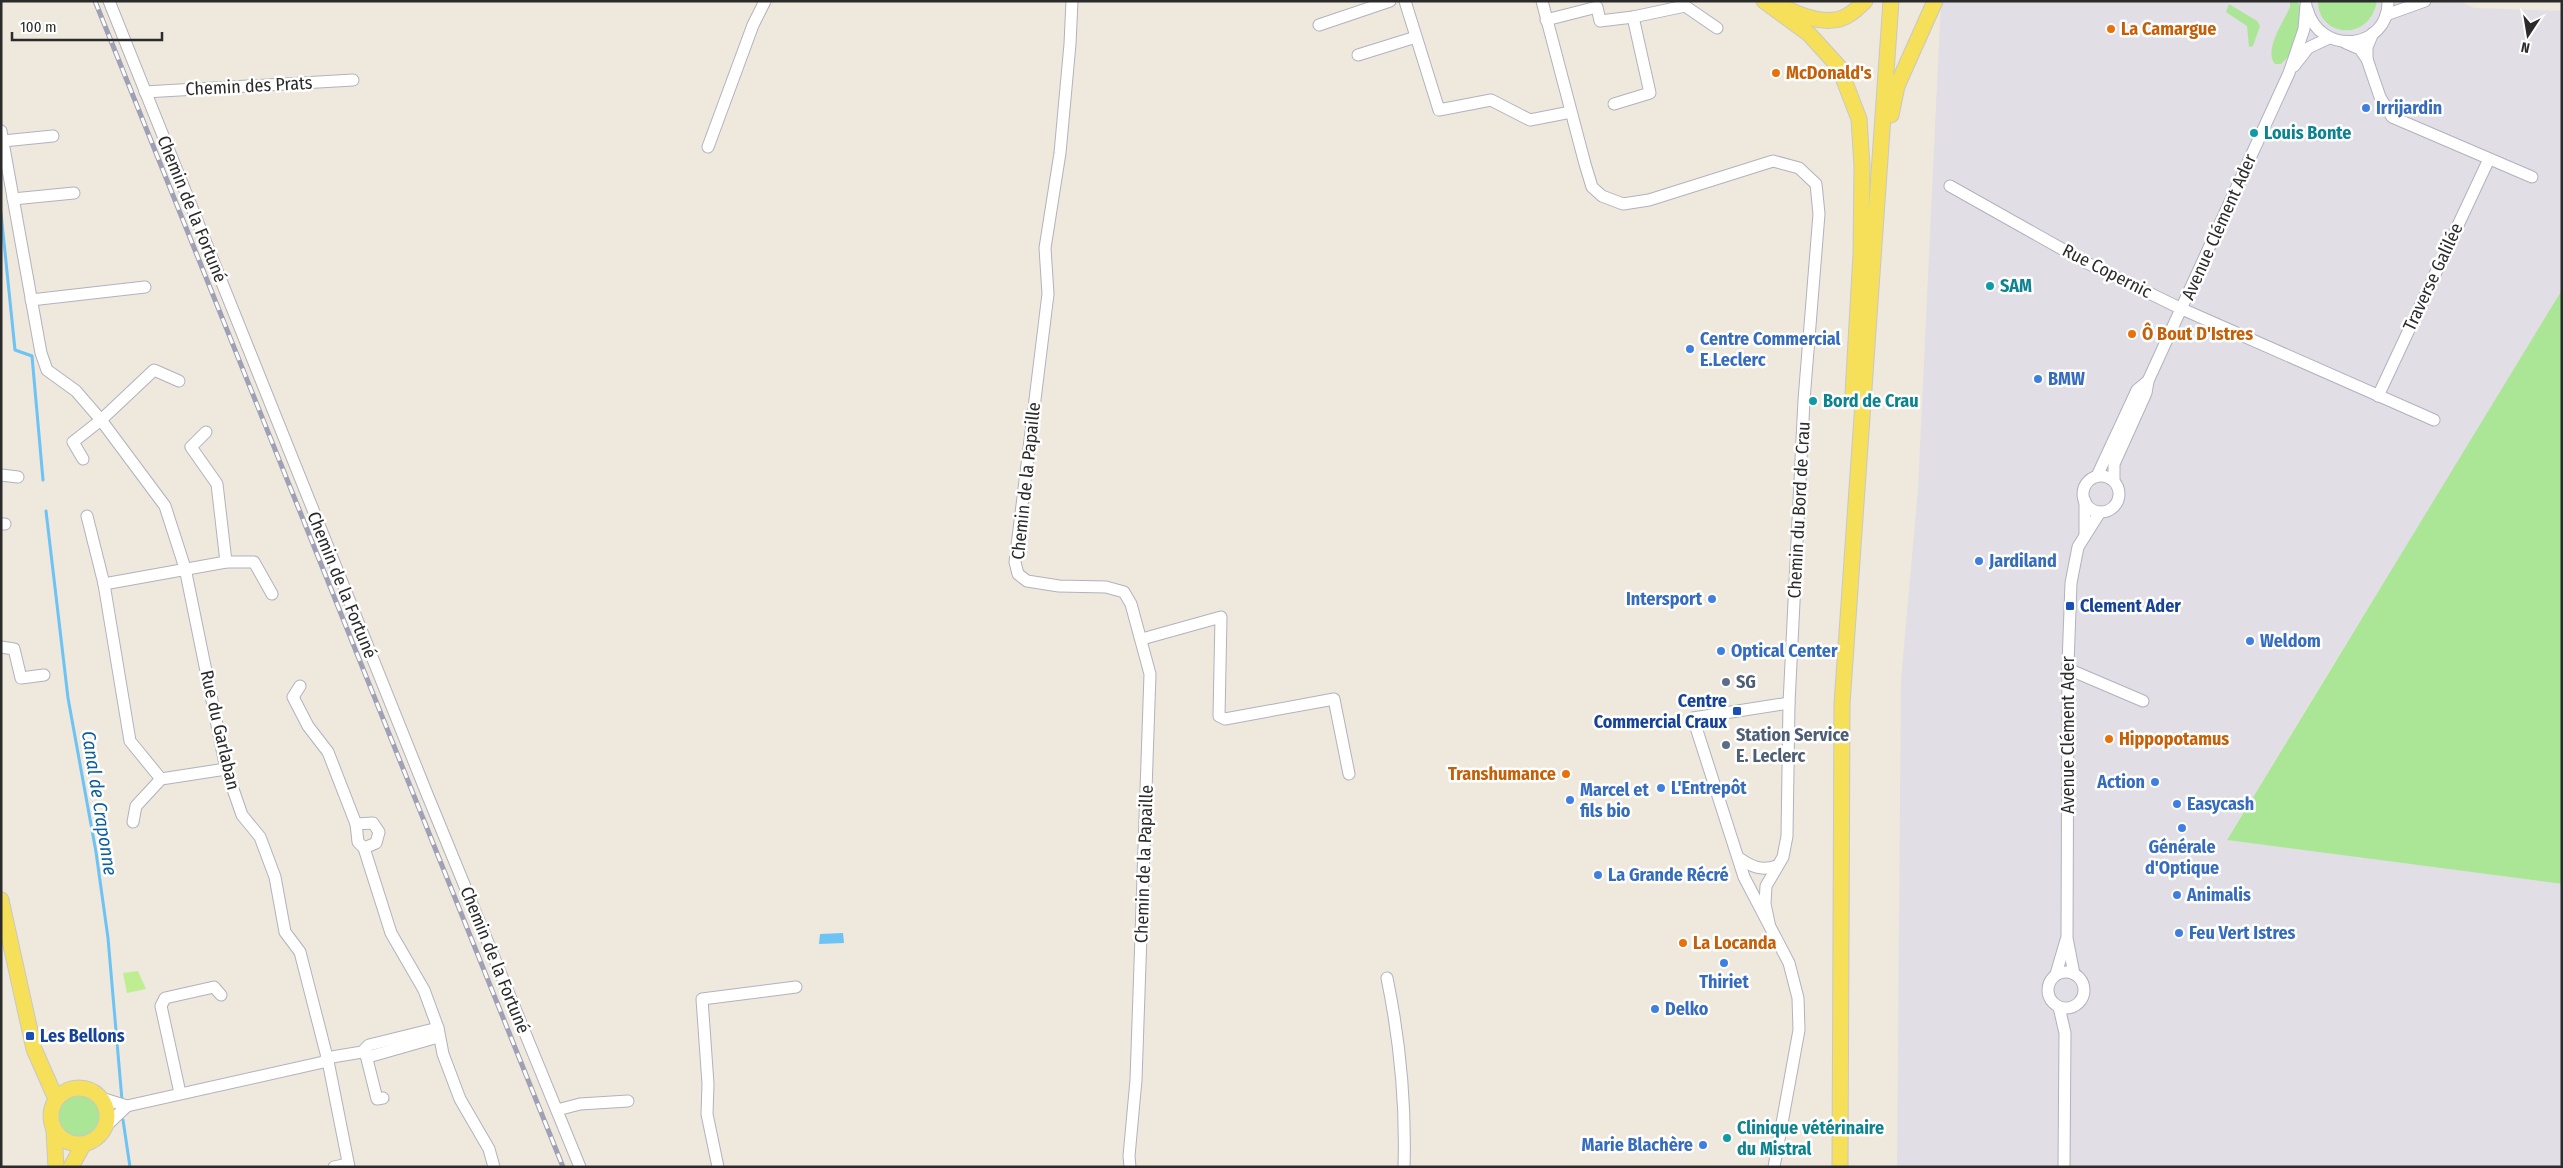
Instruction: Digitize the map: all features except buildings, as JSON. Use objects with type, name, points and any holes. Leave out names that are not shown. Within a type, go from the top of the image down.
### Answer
[{"type":"main road","points":[[1764,1],[1809,34],[1839,67],[1859,119],[1862,166],[1861,254],[1851,434],[1856,497]]},
{"type":"main road","points":[[1776,1],[1798,15],[1818,19],[1834,19],[1848,16],[1865,1]]},
{"type":"main road","points":[[1840,1167],[1839,990],[1842,704],[1891,1]]},
{"type":"main road","points":[[1878,195],[1897,86],[1935,1]]},
{"type":"main road","points":[[1,900],[34,1049],[56,1099]]},
{"type":"main road","points":[[42,1064],[75,1088],[92,1091],[101,1098],[108,1116],[106,1126],[97,1138],[82,1145],[66,1142],[54,1131]]},
{"type":"main road","points":[[56,1167],[54,1131],[50,1112],[56,1099],[64,1092],[75,1088]]},
{"type":"main road","points":[[71,1167],[82,1145]]},
{"type":"street","name":"Chemin de la Fortuné","points":[[109,1],[427,794],[580,1167]]},
{"type":"street","points":[[708,147],[753,25],[765,1]]},
{"type":"street","name":"Chemin de la Papaille","points":[[1072,1],[1060,152],[1045,248],[1048,294],[1015,562],[1018,574],[1026,581],[1059,586],[1106,586],[1124,592],[1131,604],[1150,674],[1136,1080],[1129,1156],[1130,1167]]},
{"type":"street","points":[[1319,25],[1390,1]]},
{"type":"street","points":[[1405,1],[1439,110],[1491,100],[1530,120],[1571,112]]},
{"type":"street","name":"Chemin du Bord de Crau","points":[[1542,1],[1592,187],[1602,196],[1612,202],[1623,204],[1649,200],[1757,164],[1773,161],[1800,168],[1816,184],[1819,214],[1804,400],[1789,704],[1787,836],[1783,857],[1766,886],[1765,904],[1770,923]]},
{"type":"street","points":[[2367,59],[2367,47],[2373,33],[2386,15],[2388,1]]},
{"type":"street","points":[[2386,15],[2425,1]]},
{"type":"street","points":[[2306,3],[2310,18],[2317,30],[2329,38],[2360,49],[2367,59],[2380,97],[2392,117],[2532,177]]},
{"type":"street","name":"Avenue Clément Ader","points":[[2114,481],[2114,464],[2146,393],[2148,382],[2289,73],[2304,29],[2306,3]]},
{"type":"street","points":[[1546,20],[1596,4],[1600,21],[1633,17],[1685,6],[1718,28]]},
{"type":"street","points":[[1614,104],[1650,93],[1633,17]]},
{"type":"street","points":[[2344,42],[2364,38],[2373,33]]},
{"type":"street","points":[[1358,55],[1416,36]]},
{"type":"street","name":"Avenue Clément Ader","points":[[2289,73],[2308,48],[2329,38]]},
{"type":"street","name":"Chemin des Prats","points":[[145,92],[353,80]]},
{"type":"street","points":[[2,136],[53,136]]},
{"type":"street","name":"Rue du Garlaban","points":[[2,136],[31,300],[41,352],[47,370],[76,391],[101,420],[165,506],[185,568],[226,769],[242,815],[260,837],[275,878],[286,932],[300,952],[327,1059],[348,1165]]},
{"type":"street","name":"Traverse Galilée","points":[[2378,396],[2489,159]]},
{"type":"street","name":"Rue Copernic","points":[[1950,186],[2087,262],[2182,309],[2434,420]]},
{"type":"street","points":[[14,199],[74,193]]},
{"type":"street","points":[[31,300],[146,287]]},
{"type":"street","points":[[83,459],[73,442],[101,420],[154,370],[179,381]]},
{"type":"street","name":"Avenue Clément Ader","points":[[2097,476],[2137,390],[2148,382]]},
{"type":"street","points":[[206,432],[191,448],[217,484],[226,562]]},
{"type":"street","points":[[1,475],[18,477]]},
{"type":"street","points":[[2097,476],[2114,481],[2119,489],[2117,502],[2111,509],[2100,512],[2091,509],[2085,501],[2085,485],[2097,476]]},
{"type":"street","name":"Avenue Clément Ader","points":[[2085,501],[2085,534]]},
{"type":"street","name":"Avenue Clément Ader","points":[[2074,974],[2067,938],[2068,669],[2072,571],[2078,547],[2100,512]]},
{"type":"street","points":[[87,516],[104,584],[130,741],[162,780]]},
{"type":"street","points":[[104,584],[185,568],[226,562],[254,562],[272,594]]},
{"type":"street","points":[[1142,639],[1221,617],[1218,716],[1225,719],[1334,699],[1349,774]]},
{"type":"street","points":[[1,648],[11,647],[14,649],[21,678],[44,675]]},
{"type":"street","points":[[2068,669],[2143,701]]},
{"type":"street","points":[[300,686],[293,697],[308,726],[328,752],[356,824],[358,842],[364,848],[391,933],[424,990],[460,1098],[489,1149],[494,1167]]},
{"type":"street","name":"Chemin du Bord de Crau","points":[[1774,1167],[1794,1056],[1800,1009],[1789,963],[1770,923],[1744,877],[1693,718],[1789,704]]},
{"type":"street","points":[[133,822],[136,806],[162,780],[226,769]]},
{"type":"street","points":[[356,824],[373,823],[379,832],[376,843],[364,848]]},
{"type":"street","points":[[1739,858],[1752,867],[1762,869],[1777,866]]},
{"type":"street","name":"Avenue Clément Ader","points":[[2056,974],[2067,938]]},
{"type":"street","points":[[2065,972],[2074,974],[2082,980],[2084,990],[2081,1000],[2073,1006],[2059,1007],[2054,1004],[2048,994],[2049,983],[2056,974],[2065,972]]},
{"type":"street","points":[[1388,978],[1398,1031],[1406,1125],[1404,1167]]},
{"type":"street","points":[[180,1093],[161,1006],[165,998],[214,987],[221,995]]},
{"type":"street","points":[[718,1167],[707,1114],[708,1084],[702,999],[796,987]]},
{"type":"street","points":[[2065,1033],[2073,1006]]},
{"type":"street","points":[[2059,1007],[2065,1033],[2064,1167]]},
{"type":"street","points":[[383,1098],[377,1099],[364,1054],[369,1045],[438,1032]]},
{"type":"street","points":[[106,1126],[127,1106],[327,1059],[364,1054]]},
{"type":"street","points":[[101,1098],[127,1106]]},
{"type":"street","points":[[557,1110],[580,1104],[628,1101]]},
{"type":"street","points":[[334,1167],[348,1165]]},
{"type":"shaded area","points":[[1941,1],[2460,1],[2474,8],[2562,11],[2562,290],[2478,433],[2332,666],[2227,840],[2562,884],[2562,1167],[1897,1167],[1901,681],[1918,489]]},
{"type":"green space","points":[[2290,1],[2297,1],[2300,8],[2301,16],[2298,34],[2286,59],[2281,64],[2275,64],[2271,52],[2279,28],[2290,7]]},
{"type":"green space","points":[[2318,1],[2377,1],[2372,15],[2364,24],[2355,29],[2344,30],[2334,28],[2326,22],[2320,13]]},
{"type":"green space","points":[[2229,4],[2257,21],[2260,26],[2253,46],[2249,47],[2247,26],[2226,12]]},
{"type":"green space","points":[[2562,290],[2562,884],[2227,840],[2554,303]]},
{"type":"green space","points":[[138,971],[146,989],[127,993],[123,973]]},
{"type":"green space","points":[[79,1094],[92,1098],[98,1104],[102,1117],[98,1130],[92,1136],[79,1140],[66,1136],[60,1130],[56,1117],[60,1104],[66,1098]]},
{"type":"water","points":[[843,933],[844,943],[819,944],[820,934]]},
{"type":"waterway","name":"Canal de Craponne","points":[[1,213],[15,350],[32,356],[43,480]]},
{"type":"waterway","name":"Canal de Craponne","points":[[46,511],[68,698],[96,852],[108,938],[122,1100]]},
{"type":"waterway","name":"Canal de Craponne","points":[[123,1120],[130,1167]]},
{"type":"railway","points":[[95,1],[563,1167]]},
{"type":"place","name":"La Camargue","points":[[2111,29]]},
{"type":"place","name":"McDonald's","points":[[1776,73]]},
{"type":"place","name":"Irrijardin","points":[[2366,108]]},
{"type":"place","name":"Louis Bonte","points":[[2254,133]]},
{"type":"place","name":"SAM","points":[[1990,286]]},
{"type":"place","name":"Ô Bout D'Istres","points":[[2132,334]]},
{"type":"place","name":"Centre Commercial E.Leclerc","points":[[1690,349]]},
{"type":"place","name":"BMW","points":[[2038,379]]},
{"type":"place","name":"Bord de Crau","points":[[1813,401]]},
{"type":"place","name":"Jardiland","points":[[1979,561]]},
{"type":"place","name":"Intersport","points":[[1712,599]]},
{"type":"place","name":"Clement Ader","points":[[2070,606]]},
{"type":"place","name":"Weldom","points":[[2250,641]]},
{"type":"place","name":"Optical Center","points":[[1721,651]]},
{"type":"place","name":"SG","points":[[1726,682]]},
{"type":"place","name":"Centre Commercial Craux","points":[[1737,711]]},
{"type":"place","name":"Hippopotamus","points":[[2109,739]]},
{"type":"place","name":"Station Service E. Leclerc","points":[[1726,745]]},
{"type":"place","name":"Transhumance","points":[[1566,774]]},
{"type":"place","name":"Action","points":[[2155,782]]},
{"type":"place","name":"L'Entrepôt","points":[[1661,788]]},
{"type":"place","name":"Marcel et fils bio","points":[[1570,800]]},
{"type":"place","name":"Easycash","points":[[2177,804]]},
{"type":"place","name":"Générale d'Optique","points":[[2182,828]]},
{"type":"place","name":"La Grande Récré","points":[[1598,875]]},
{"type":"place","name":"Animalis","points":[[2177,895]]},
{"type":"place","name":"Feu Vert Istres","points":[[2179,933]]},
{"type":"place","name":"La Locanda","points":[[1683,943]]},
{"type":"place","name":"Thiriet","points":[[1724,963]]},
{"type":"place","name":"Delko","points":[[1655,1009]]},
{"type":"place","name":"Les Bellons","points":[[30,1036]]},
{"type":"place","name":"Clinique vétérinaire du Mistral","points":[[1727,1138]]},
{"type":"place","name":"Marie Blachère","points":[[1703,1145]]}]
